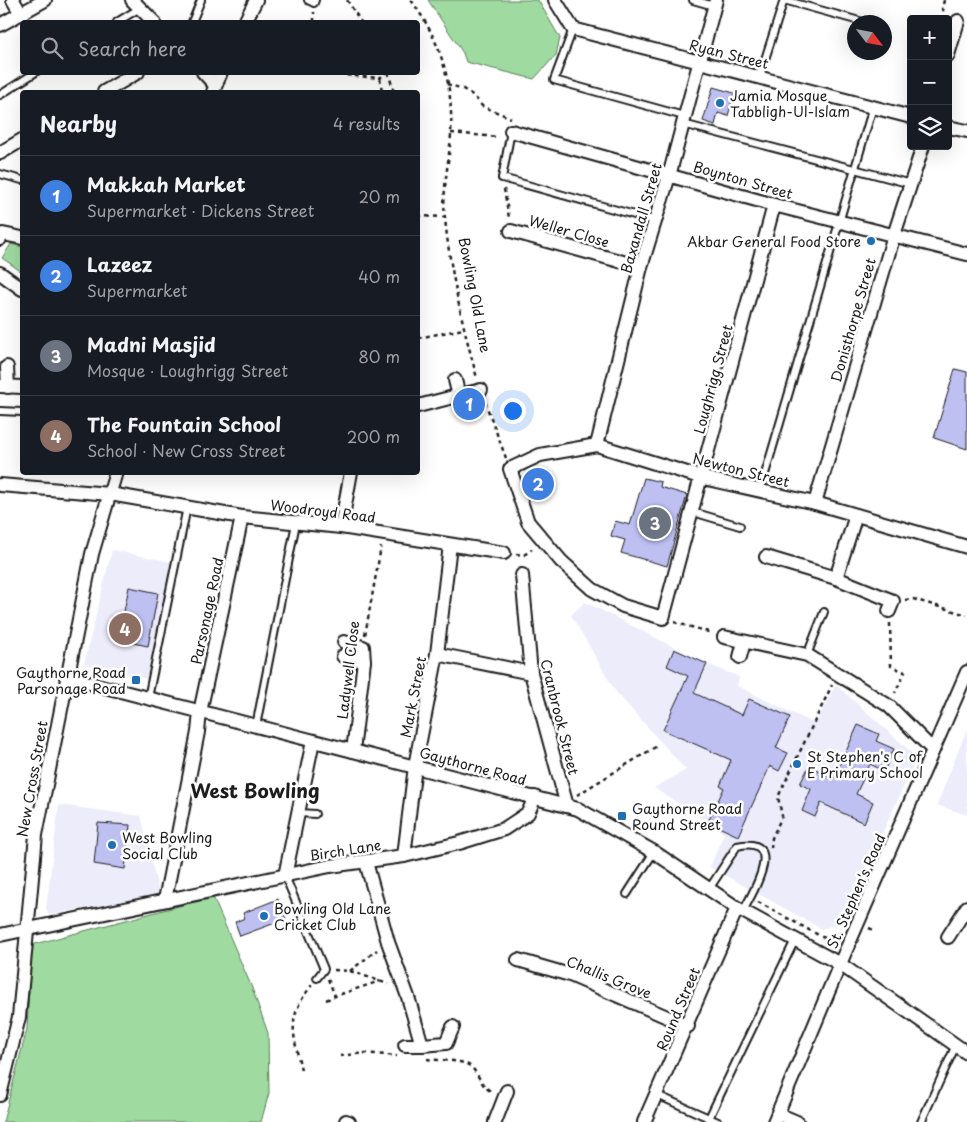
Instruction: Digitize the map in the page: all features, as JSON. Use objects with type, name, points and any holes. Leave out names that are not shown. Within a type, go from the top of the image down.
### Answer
[{"type":"street","points":[[13,0],[21,14]]},
{"type":"street","points":[[0,25],[45,0]]},
{"type":"street","points":[[246,20],[256,0]]},
{"type":"street","points":[[555,0],[573,29]]},
{"type":"street","name":"Baxandall Street","points":[[597,446],[641,267],[669,176],[715,3]]},
{"type":"street","points":[[136,4],[152,20]]},
{"type":"street","points":[[952,41],[958,21]]},
{"type":"street","name":"Ryan Street","points":[[573,29],[907,116]]},
{"type":"street","points":[[107,90],[133,75]]},
{"type":"street","points":[[205,75],[214,89]]},
{"type":"street","points":[[214,89],[220,75]]},
{"type":"street","points":[[952,128],[967,131]]},
{"type":"street","name":"Boynton Street","points":[[510,135],[967,254]]},
{"type":"street","points":[[0,153],[20,141]]},
{"type":"street","name":"Donisthorpe Street","points":[[814,503],[894,235],[922,150]]},
{"type":"street","name":"Loughrigg Street","points":[[663,618],[703,478],[774,205]]},
{"type":"street","name":"Weller Close","points":[[511,231],[641,267]]},
{"type":"street","points":[[0,239],[4,234],[20,238]]},
{"type":"street","points":[[0,273],[20,288]]},
{"type":"street","points":[[7,367],[4,386],[20,387]]},
{"type":"street","points":[[455,380],[459,396]]},
{"type":"street","points":[[420,406],[481,390]]},
{"type":"street","name":"Newton Street","points":[[510,469],[540,455],[597,446],[703,478],[814,503],[967,547]]},
{"type":"street","points":[[510,469],[528,522],[561,562],[592,589],[623,606],[663,618]]},
{"type":"street","name":"New Cross Street","points":[[0,1095],[19,1017],[36,835],[92,554],[115,475]]},
{"type":"street","points":[[342,527],[351,475]]},
{"type":"street","points":[[0,485],[110,494]]},
{"type":"street","name":"Woodroyd Road","points":[[110,494],[242,517],[342,527],[504,553]]},
{"type":"street","points":[[836,578],[856,515]]},
{"type":"street","name":"Parsonage Road","points":[[165,900],[198,732],[200,712],[242,517]]},
{"type":"street","name":"Mark Street","points":[[404,856],[415,766],[437,654],[450,545]]},
{"type":"street","points":[[766,557],[836,578],[891,606]]},
{"type":"street","name":"Cranbrook Street","points":[[522,575],[531,673],[567,804]]},
{"type":"street","points":[[724,637],[807,655],[889,706],[934,750]]},
{"type":"street","points":[[344,642],[363,647]]},
{"type":"street","points":[[740,657],[744,642]]},
{"type":"street","name":"Ladywell Close","points":[[353,750],[364,661],[363,647]]},
{"type":"street","points":[[437,654],[531,673]]},
{"type":"street","points":[[343,656],[364,661]]},
{"type":"street","name":"St. Stephen's Road","points":[[776,1118],[840,964],[967,672]]},
{"type":"street","name":"Gaythorne Road","points":[[66,677],[567,804],[654,852],[744,912],[840,964]]},
{"type":"street","points":[[284,876],[313,741]]},
{"type":"street","name":"Birch Lane","points":[[27,931],[330,866],[404,856],[504,829],[528,813],[535,797]]},
{"type":"street","points":[[366,862],[388,942],[408,997],[422,1045]]},
{"type":"street","points":[[948,937],[967,907]]},
{"type":"street","name":"Round Street","points":[[644,1122],[688,1026],[744,912]]},
{"type":"street","points":[[0,935],[27,931]]},
{"type":"street","name":"Challis Grove","points":[[518,960],[570,975],[688,1026]]},
{"type":"street","points":[[840,964],[967,1053]]},
{"type":"street","points":[[405,1051],[422,1045],[446,1043],[453,1027]]},
{"type":"street","points":[[494,1122],[505,1094]]},
{"type":"street","points":[[776,1118],[797,1122]]},
{"type":"lane","points":[[193,20],[201,0]]},
{"type":"lane","points":[[308,0],[314,3],[316,0]]},
{"type":"lane","points":[[693,0],[715,3]]},
{"type":"lane","points":[[760,78],[784,0],[847,18]]},
{"type":"lane","points":[[119,20],[136,4]]},
{"type":"lane","points":[[573,29],[554,80],[684,120],[856,168],[910,190]]},
{"type":"lane","points":[[0,95],[31,75]]},
{"type":"lane","points":[[760,491],[873,107]]},
{"type":"lane","points":[[510,135],[502,178],[656,221]]},
{"type":"lane","points":[[0,174],[20,179]]},
{"type":"lane","points":[[0,411],[20,412]]},
{"type":"lane","points":[[148,698],[188,507]]},
{"type":"lane","points":[[693,512],[740,526]]},
{"type":"lane","points":[[256,726],[296,523]]},
{"type":"lane","points":[[807,655],[824,612]]},
{"type":"lane","points":[[299,813],[315,814]]},
{"type":"lane","points":[[709,889],[731,852],[737,846],[746,844],[760,850],[764,857],[760,880],[744,912]]},
{"type":"lane","points":[[627,894],[654,852]]},
{"type":"lane","points":[[284,876],[324,969],[317,978]]},
{"type":"lane","points":[[708,1120],[795,940]]},
{"type":"lane","points":[[922,1122],[956,1045]]},
{"type":"lane","points":[[656,1095],[708,1120],[718,1122]]},
{"type":"path","points":[[347,0],[360,20]]},
{"type":"path","name":"Bowling Old Lane","points":[[411,0],[433,34],[443,57],[451,133],[445,217],[464,328],[481,390],[510,469]]},
{"type":"path","points":[[343,75],[380,78],[384,75]]},
{"type":"path","points":[[388,75],[393,90]]},
{"type":"path","points":[[380,78],[382,90]]},
{"type":"path","points":[[447,84],[463,89],[474,96],[482,106],[514,119],[510,135],[451,133]]},
{"type":"path","name":"Weller Close","points":[[502,178],[511,231]]},
{"type":"path","points":[[420,216],[445,217]]},
{"type":"path","points":[[420,338],[464,328]]},
{"type":"path","name":"Ladywell Close","points":[[363,647],[378,570],[382,533]]},
{"type":"path","points":[[504,553],[524,555],[543,540]]},
{"type":"path","points":[[889,706],[905,672],[891,666],[891,606],[913,598],[967,615]]},
{"type":"path","points":[[663,618],[724,637]]},
{"type":"path","points":[[769,857],[772,838],[782,816],[778,797],[838,673]]},
{"type":"path","points":[[567,804],[657,746]]},
{"type":"path","points":[[744,912],[758,902],[760,895]]},
{"type":"path","points":[[750,898],[822,937],[835,940],[840,937]]},
{"type":"path","points":[[350,971],[388,942]]},
{"type":"path","points":[[335,996],[324,969],[350,971],[401,990],[408,997]]},
{"type":"path","points":[[301,1070],[293,1032],[293,1020],[297,1006],[317,978]]},
{"type":"path","points":[[326,1000],[380,981]]},
{"type":"path","points":[[340,1056],[405,1051]]},
{"type":"path","points":[[420,1058],[464,1063],[471,1067],[485,1089],[505,1094]]},
{"type":"shaded area","points":[[112,550],[171,562],[147,679],[84,664]]},
{"type":"shaded area","name":"St Stephen's C of E Primary School","points":[[585,602],[707,664],[739,677],[737,686],[815,724],[836,685],[917,757],[842,922],[822,929],[710,867],[724,833],[654,788],[686,770],[616,692],[571,615]]},
{"type":"shaded area","points":[[967,729],[967,815],[937,805]]},
{"type":"shaded area","points":[[59,805],[141,816],[159,894],[49,915],[46,909]]},
{"type":"green space","points":[[428,0],[538,0],[560,38],[556,55],[534,79],[466,62],[463,53]]},
{"type":"green space","points":[[11,244],[20,246],[20,271],[2,258]]},
{"type":"green space","points":[[213,897],[252,988],[268,1033],[269,1093],[261,1122],[3,1122],[27,1029],[31,945]]},
{"type":"building","name":"Jamia Mosque Tabbligh-Ul-Islam","points":[[713,87],[734,93],[728,116],[718,113],[715,125],[703,121]]},
{"type":"building","points":[[955,369],[967,372],[967,449],[934,438]]},
{"type":"building","points":[[644,478],[661,482],[660,487],[687,495],[667,566],[621,553],[625,540],[611,536],[615,521],[630,525]]},
{"type":"building","points":[[129,587],[158,593],[148,646],[118,640]]},
{"type":"building","points":[[674,649],[707,664],[694,693],[742,715],[749,699],[790,717],[776,748],[788,753],[779,771],[770,766],[738,836],[708,822],[724,788],[720,786],[731,760],[663,730],[688,676],[667,666]]},
{"type":"building","points":[[858,725],[879,734],[876,741],[894,749],[884,771],[870,764],[856,794],[873,802],[864,823],[821,803],[815,817],[802,811],[811,789],[800,784],[809,766],[834,778]]},
{"type":"building","name":"West Bowling Social Club","points":[[98,823],[130,825],[125,869],[94,864]]},
{"type":"building","name":"Bowling Old Lane Cricket Club","points":[[278,899],[286,919],[240,936],[235,922],[245,918],[243,913]]},
{"type":"place","name":"Jamia Mosque Tabbligh-Ul-Islam","points":[[720,103]]},
{"type":"place","name":"Akbar General Food Store","points":[[871,241]]},
{"type":"place","name":"Makkah Market","points":[[469,404]]},
{"type":"place","name":"Lazeez","points":[[538,484]]},
{"type":"place","name":"Madni Masjid","points":[[655,523]]},
{"type":"place","name":"The Fountain School","points":[[125,629]]},
{"type":"place","name":"Gaythorne Road Parsonage Road","points":[[136,680]]},
{"type":"place","name":"St Stephen's C of E Primary School","points":[[797,764]]},
{"type":"place","name":"Gaythorne Road Round Street","points":[[622,816]]},
{"type":"place","name":"West Bowling Social Club","points":[[112,845]]},
{"type":"place","name":"Bowling Old Lane Cricket Club","points":[[264,916]]},
{"type":"district","name":"West Bowling","points":[[255,790]]}]
